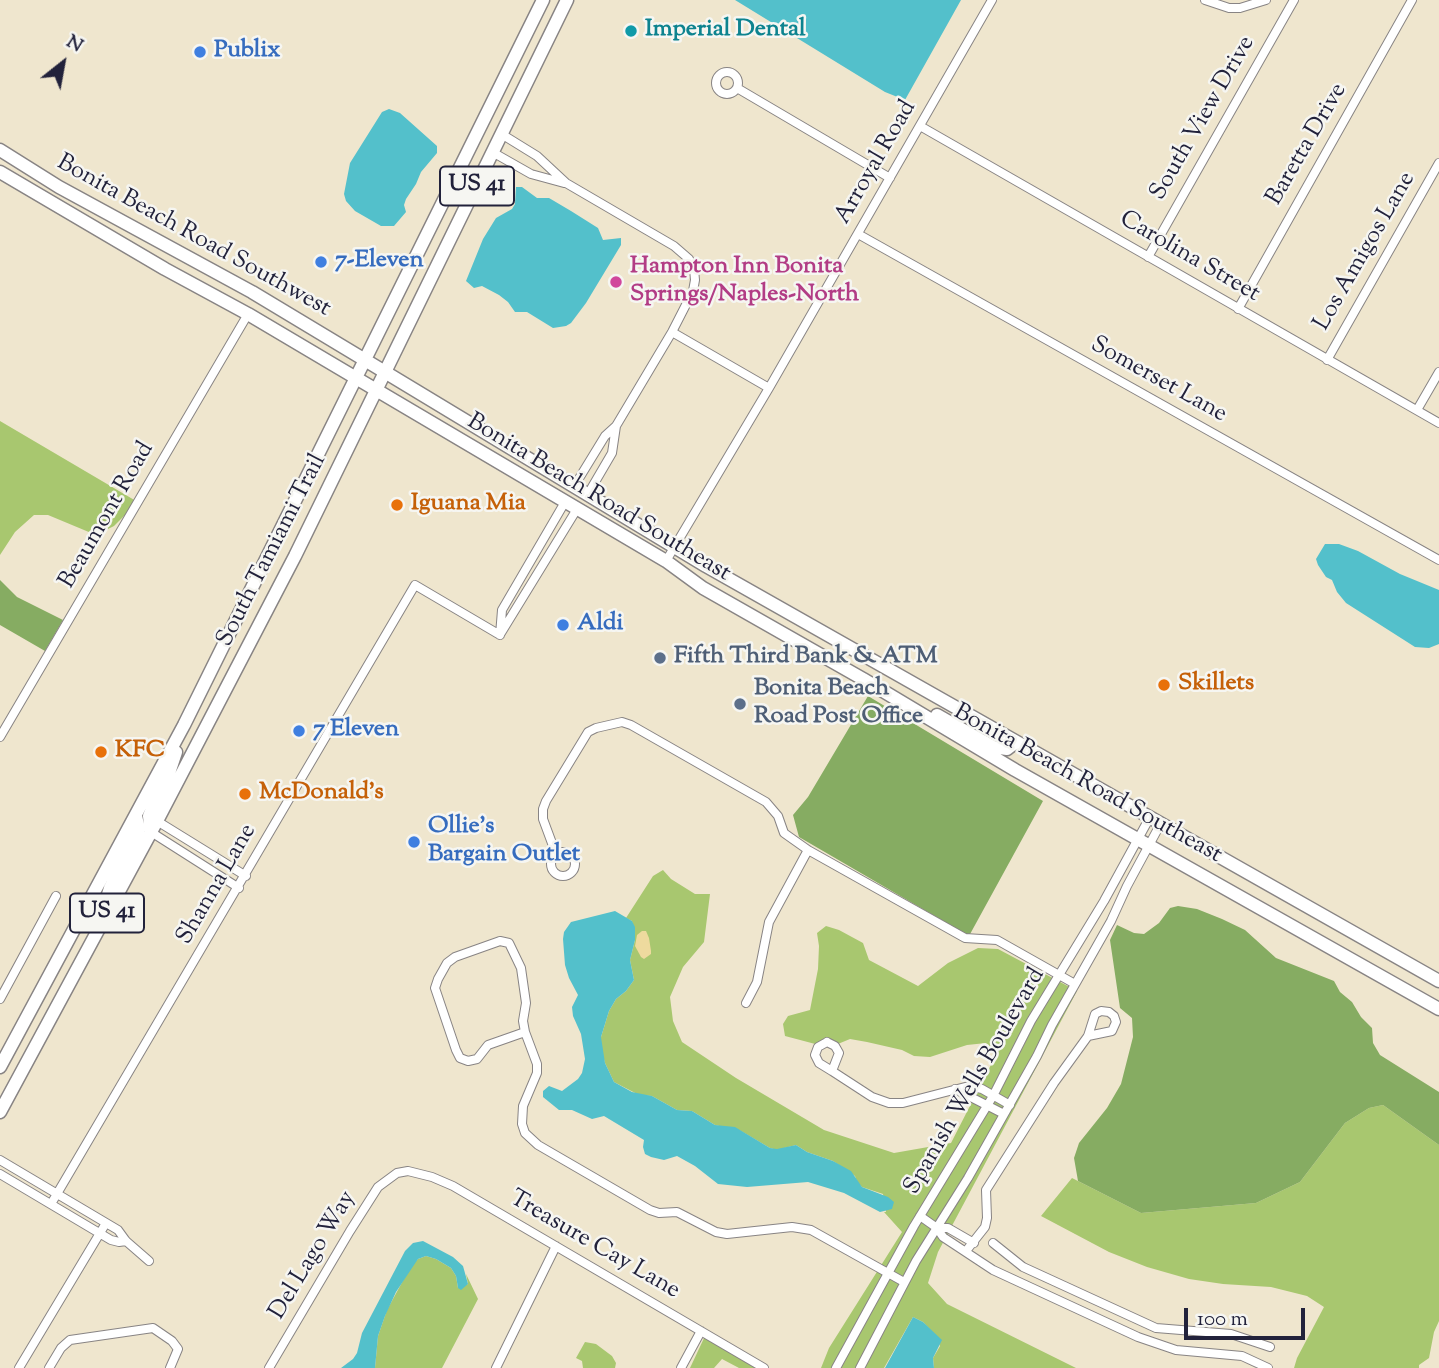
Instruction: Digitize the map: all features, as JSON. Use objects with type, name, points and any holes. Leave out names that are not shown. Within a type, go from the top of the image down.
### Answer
[{"type":"main road","name":"South Tamiami Trail","points":[[0,1067],[184,725],[544,0]]},
{"type":"main road","name":"South Tamiami Trail","points":[[0,1112],[264,616],[503,135],[567,0]]},
{"type":"main road","name":"Bonita Beach Road Southwest","points":[[0,150],[122,223],[252,292],[365,359]]},
{"type":"main road","name":"Bonita Beach Road Southwest","points":[[0,172],[356,378]]},
{"type":"main road","points":[[32,190],[41,176]]},
{"type":"main road","name":"Bonita Beach Road Southeast","points":[[365,359],[674,547],[1439,981]]},
{"type":"main road","name":"Bonita Beach Road Southeast","points":[[356,378],[666,561],[703,588],[888,694],[1014,771],[1439,1009]]},
{"type":"main road","points":[[888,694],[910,700],[993,747],[1007,749],[1016,742]]},
{"type":"main road","points":[[154,827],[149,816],[170,770],[184,725]]},
{"type":"main road","points":[[94,938],[110,887],[137,836],[139,829],[136,816]]},
{"type":"street","name":"Arroyal Road","points":[[666,561],[859,234],[992,0]]},
{"type":"street","points":[[1205,0],[1229,8],[1240,8],[1266,0]]},
{"type":"street","name":"South View Drive","points":[[1148,257],[1294,0]]},
{"type":"street","name":"Baretta Drive","points":[[1237,309],[1412,0]]},
{"type":"street","points":[[737,88],[890,178]]},
{"type":"street","name":"Carolina Street","points":[[920,127],[1439,423]]},
{"type":"street","points":[[503,135],[537,156],[566,183],[674,246],[689,259],[694,269],[693,291],[672,332],[616,426],[605,436],[575,485]]},
{"type":"street","points":[[494,153],[531,174],[566,183]]},
{"type":"street","name":"Los Amigos Lane","points":[[1327,360],[1439,163]]},
{"type":"street","name":"Somerset Lane","points":[[859,234],[1439,560]]},
{"type":"street","name":"Beaumont Road","points":[[0,737],[248,314]]},
{"type":"street","points":[[672,332],[769,388]]},
{"type":"street","points":[[1417,411],[1439,372]]},
{"type":"street","points":[[588,494],[612,453],[616,426]]},
{"type":"street","points":[[479,623],[492,621],[502,610],[565,502]]},
{"type":"street","points":[[500,635],[576,509]]},
{"type":"street","name":"Shanna Lane","points":[[51,1204],[415,585],[479,623]]},
{"type":"street","points":[[500,635],[502,610]]},
{"type":"street","points":[[479,623],[500,635]]},
{"type":"street","points":[[556,854],[543,819],[546,800],[588,732],[622,722],[766,802],[778,816],[784,833],[808,850],[965,938],[997,940],[1075,984]]},
{"type":"street","name":"Spanish Wells Boulevard","points":[[836,1368],[920,1216],[988,1105],[1031,1021],[1156,820]]},
{"type":"street","points":[[154,827],[246,876]]},
{"type":"street","points":[[154,827],[239,888]]},
{"type":"street","name":"Spanish Wells Boulevard","points":[[860,1368],[904,1283],[1010,1105],[1111,921],[1144,842]]},
{"type":"street","points":[[746,1003],[757,982],[769,922],[808,850]]},
{"type":"street","points":[[0,999],[56,896]]},
{"type":"street","points":[[525,1032],[488,1045],[477,1059],[468,1061],[460,1058],[435,988],[447,963],[455,957],[500,941],[509,943],[514,950],[521,968],[526,1003],[523,1021],[525,1032],[537,1063],[537,1073],[523,1106],[522,1124],[525,1133],[538,1145],[650,1210],[659,1213],[677,1212],[716,1232],[727,1234],[792,1227],[811,1230],[904,1283]]},
{"type":"street","points":[[966,1251],[985,1227],[986,1190],[1054,1083],[1088,1036]]},
{"type":"street","points":[[832,1071],[872,1097],[888,1103],[903,1103],[969,1086],[982,1089],[1010,1105]]},
{"type":"street","points":[[956,1089],[1004,1114]]},
{"type":"street","points":[[0,1160],[122,1233],[126,1241],[149,1261]]},
{"type":"street","name":"Treasure Cay Lane","points":[[400,1172],[418,1173],[453,1186],[764,1368]]},
{"type":"street","name":"Del Lago Way","points":[[269,1368],[349,1231],[379,1187],[400,1172]]},
{"type":"street","points":[[0,1174],[100,1233],[118,1242],[126,1241]]},
{"type":"street","points":[[920,1216],[937,1228],[943,1237],[993,1270],[1138,1337],[1176,1350],[1242,1356],[1268,1368]]},
{"type":"street","points":[[19,1368],[106,1223]]},
{"type":"street","points":[[937,1228],[948,1228],[974,1243]]},
{"type":"street","points":[[993,1243],[1023,1267],[1156,1328],[1231,1334],[1270,1347]]},
{"type":"street","points":[[496,1368],[556,1246]]},
{"type":"street","points":[[49,1368],[61,1348],[70,1340],[153,1328],[172,1341],[178,1349],[170,1368]]},
{"type":"street","points":[[681,1368],[701,1331]]},
{"type":"street","points":[[1198,1351],[1200,1332]]},
{"type":"green space","points":[[0,421],[136,501],[132,508],[114,526],[96,535],[48,515],[34,515],[15,532],[0,555]]},
{"type":"green space","points":[[0,580],[17,597],[63,620],[45,651],[0,625]]},
{"type":"green space","points":[[868,696],[1043,801],[969,936],[799,837],[793,815],[808,797]]},
{"type":"green space","points":[[663,870],[671,879],[695,894],[710,894],[704,942],[683,967],[670,997],[673,1021],[682,1042],[736,1078],[824,1130],[894,1153],[951,1143],[995,1057],[986,1043],[967,1045],[930,1057],[914,1056],[902,1050],[850,1039],[833,1046],[785,1036],[783,1024],[788,1016],[810,1010],[818,969],[817,933],[826,926],[839,930],[863,943],[869,960],[918,986],[948,963],[978,948],[998,949],[1077,991],[938,1252],[928,1283],[947,1304],[1076,1368],[934,1368],[933,1358],[940,1346],[936,1336],[923,1322],[913,1317],[884,1368],[821,1368],[829,1348],[902,1232],[884,1212],[883,1194],[862,1187],[855,1176],[833,1161],[796,1145],[777,1150],[770,1148],[741,1131],[715,1125],[692,1111],[677,1110],[652,1096],[639,1095],[614,1082],[600,1045],[609,1011],[634,980],[630,960],[635,940],[632,921],[626,918],[653,876]]},
{"type":"green space","points":[[1178,906],[1197,909],[1245,930],[1276,958],[1334,981],[1340,992],[1352,1002],[1372,1028],[1373,1043],[1380,1055],[1439,1092],[1439,1145],[1383,1105],[1369,1108],[1345,1123],[1300,1182],[1256,1203],[1141,1213],[1078,1181],[1074,1158],[1079,1143],[1107,1108],[1121,1084],[1133,1037],[1132,1018],[1120,1008],[1110,940],[1117,925],[1134,933],[1144,934],[1159,923],[1170,908]]},
{"type":"green space","points":[[1383,1105],[1439,1145],[1439,1321],[1429,1358],[1419,1365],[1419,1368],[1294,1368],[1324,1307],[1307,1296],[1271,1287],[1189,1279],[1147,1267],[1109,1252],[1041,1216],[1072,1178],[1141,1213],[1256,1203],[1300,1182],[1345,1123],[1369,1108]]},
{"type":"green space","points":[[426,1256],[451,1268],[458,1288],[468,1284],[466,1274],[478,1299],[442,1368],[375,1368],[378,1336],[387,1310],[412,1264]]},
{"type":"green space","points":[[705,1336],[762,1368],[739,1368],[722,1359],[714,1368],[690,1368]]},
{"type":"green space","points":[[585,1342],[596,1344],[612,1356],[616,1363],[615,1368],[583,1368],[582,1361],[576,1358]]},
{"type":"sand","points":[[646,931],[651,951],[644,959],[635,946],[637,935]]},
{"type":"water","points":[[735,0],[961,0],[905,100],[885,92]]},
{"type":"water","points":[[389,109],[400,113],[437,146],[437,153],[421,172],[406,199],[406,212],[394,226],[381,226],[355,211],[346,201],[344,194],[350,163],[382,112]]},
{"type":"water","points":[[516,187],[522,187],[537,198],[549,198],[571,211],[598,228],[603,240],[621,238],[621,245],[586,303],[566,326],[553,328],[527,312],[515,312],[499,295],[482,286],[474,288],[466,281],[483,239],[496,218],[512,209],[515,204]]},
{"type":"water","points":[[1325,544],[1339,544],[1358,551],[1400,574],[1439,590],[1439,644],[1429,648],[1415,647],[1346,603],[1332,580],[1326,577],[1318,565],[1316,559]]},
{"type":"water","points":[[615,911],[632,921],[635,940],[630,960],[634,980],[609,1011],[601,1037],[605,1063],[614,1082],[632,1092],[652,1096],[677,1110],[692,1111],[715,1125],[735,1127],[770,1148],[796,1145],[833,1161],[851,1171],[862,1187],[888,1197],[894,1202],[892,1209],[880,1212],[844,1193],[808,1182],[747,1187],[718,1184],[677,1156],[664,1160],[645,1154],[644,1140],[604,1116],[592,1119],[572,1110],[559,1110],[543,1097],[543,1091],[549,1086],[562,1091],[578,1079],[585,1059],[581,1034],[573,1016],[572,1007],[578,995],[565,965],[564,932],[571,922]]},
{"type":"water","points":[[423,1241],[453,1257],[463,1266],[468,1284],[461,1290],[451,1268],[426,1256],[418,1259],[396,1292],[385,1316],[378,1336],[375,1368],[341,1368],[357,1353],[362,1333],[405,1251],[413,1243]]},
{"type":"water","points":[[913,1317],[923,1322],[942,1340],[933,1358],[934,1368],[885,1368]]},
{"type":"place","name":"Imperial Dental","points":[[631,31]]},
{"type":"place","name":"Publix","points":[[200,52]]},
{"type":"place","name":"7-Eleven","points":[[321,262]]},
{"type":"place","name":"Hampton Inn Bonita Springs/Naples-North","points":[[616,282]]},
{"type":"place","name":"Iguana Mia","points":[[397,505]]},
{"type":"place","name":"Aldi","points":[[563,625]]},
{"type":"place","name":"Fifth Third Bank & ATM","points":[[660,658]]},
{"type":"place","name":"Skillets","points":[[1164,685]]},
{"type":"place","name":"Bonita Beach Road Post Office","points":[[740,704]]},
{"type":"place","name":"7 Eleven","points":[[299,731]]},
{"type":"place","name":"KFC","points":[[101,752]]},
{"type":"place","name":"McDonald's","points":[[245,794]]},
{"type":"place","name":"Ollie's Bargain Outlet","points":[[414,842]]}]
